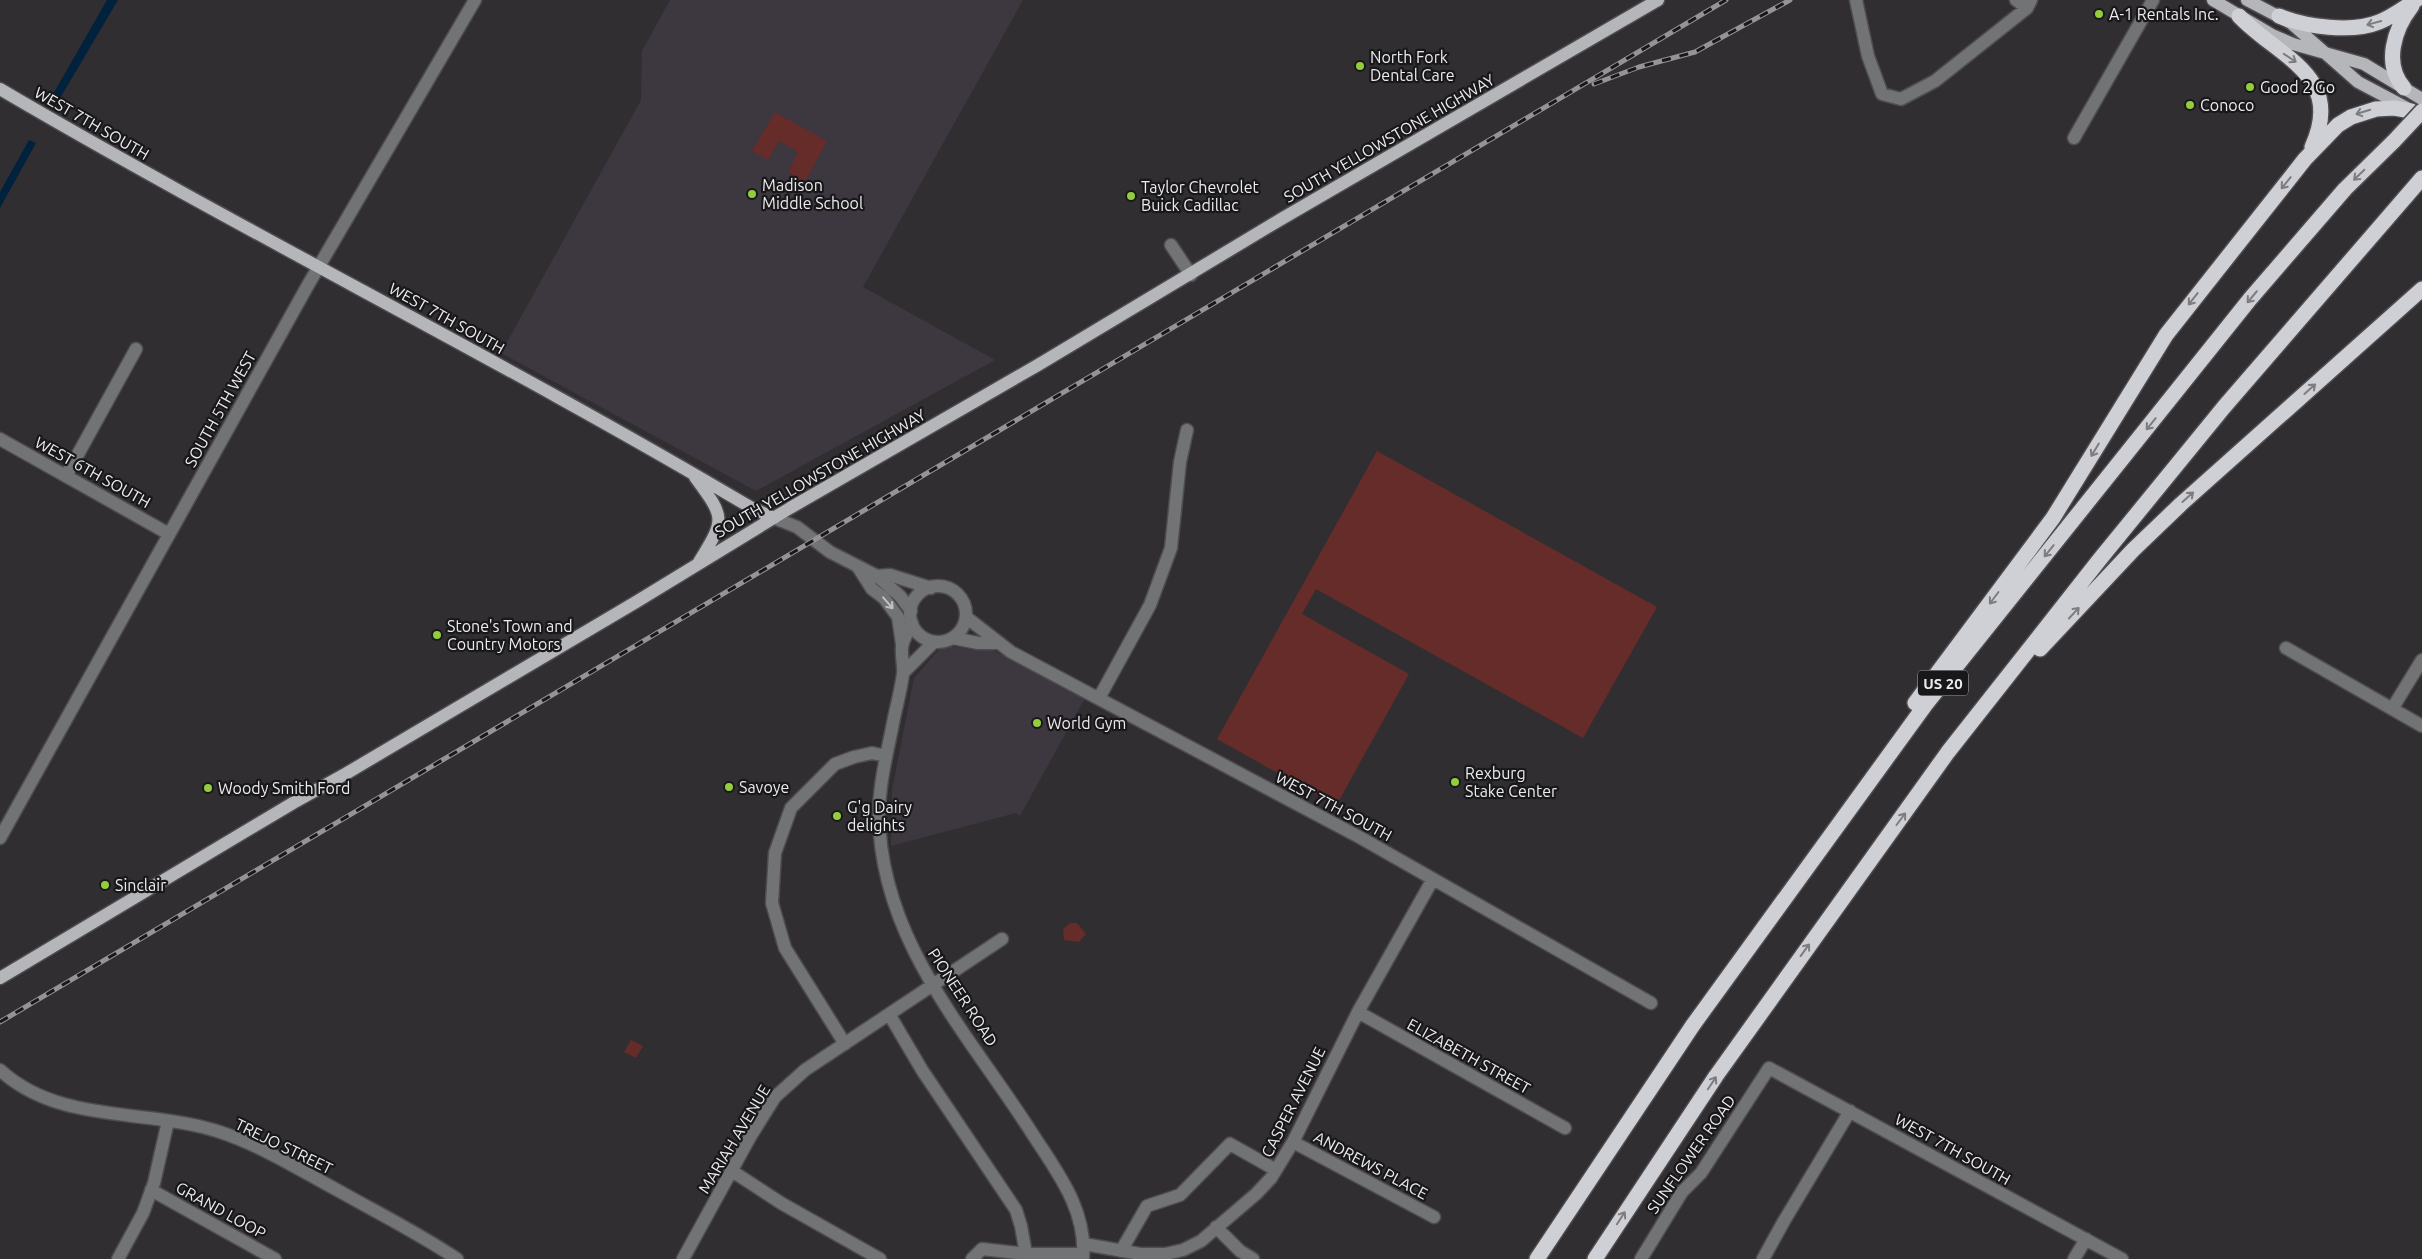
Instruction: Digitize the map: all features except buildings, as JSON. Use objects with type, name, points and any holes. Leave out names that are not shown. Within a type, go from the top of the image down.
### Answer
[{"type":"highway","points":[[2280,16],[2298,23],[2317,26],[2366,26],[2381,22],[2417,0]]},
{"type":"highway","points":[[2404,88],[2393,68],[2394,42],[2401,23],[2417,0]]},
{"type":"highway","points":[[2239,16],[2265,41],[2298,64],[2309,75],[2316,89],[2320,105],[2320,121],[2316,140],[2305,159]]},
{"type":"highway","points":[[1811,861],[1856,788],[1916,702],[2057,512],[2166,336],[2305,159],[2338,125],[2351,117],[2376,109],[2394,108],[2418,113]]},
{"type":"highway","name":"US 20","points":[[1537,1259],[1693,1025],[1926,704],[2250,299],[2345,189],[2394,141],[2418,113]]},
{"type":"highway","name":"US 20","points":[[1595,1259],[1716,1076],[1948,752],[2218,414],[2422,178]]},
{"type":"highway","points":[[1948,752],[2038,651],[2157,526],[2422,289]]},
{"type":"main road","name":"SOUTH YELLOWSTONE HIGHWAY","points":[[0,978],[774,518],[1191,275],[1283,218],[1658,0]]},
{"type":"main road","points":[[2213,0],[2282,40],[2364,64],[2422,99]]},
{"type":"main road","points":[[2247,0],[2280,16],[2302,32],[2358,82],[2418,113]]},
{"type":"main road","name":"WEST 7TH SOUTH","points":[[0,89],[98,147],[319,269],[394,307],[750,507],[774,518]]},
{"type":"main road","points":[[692,473],[717,506],[720,518],[718,530],[698,564]]},
{"type":"street","name":"SOUTH 5TH WEST","points":[[0,838],[3,825],[319,269],[475,0]]},
{"type":"street","points":[[1856,0],[1868,56],[1882,94],[1900,99],[1935,81],[2029,4]]},
{"type":"street","points":[[2016,0],[2029,4]]},
{"type":"street","points":[[2074,138],[2153,0]]},
{"type":"street","points":[[1171,245],[1191,275]]},
{"type":"street","points":[[66,476],[136,349]]},
{"type":"street","points":[[1099,698],[1150,605],[1171,548],[1180,462],[1187,430]]},
{"type":"street","name":"WEST 6TH SOUTH","points":[[0,439],[170,534]]},
{"type":"street","name":"WEST 7TH SOUTH","points":[[774,518],[798,527],[830,552],[877,576],[900,596],[911,617]]},
{"type":"street","points":[[858,567],[872,589],[884,598],[898,617],[902,646]]},
{"type":"street","name":"WEST 7TH SOUTH","points":[[877,576],[890,575],[931,588]]},
{"type":"street","points":[[945,587],[954,591],[965,606],[966,617],[960,632],[953,638],[934,642],[920,635],[911,617],[919,594],[931,588],[945,587]]},
{"type":"street","name":"PIONEER ROAD","points":[[911,617],[902,646],[903,673],[882,777],[879,815],[883,864],[903,929],[932,986],[996,1078],[1071,1194],[1080,1218],[1083,1252]]},
{"type":"street","name":"WEST 7TH SOUTH","points":[[966,617],[998,643],[1345,830],[1651,1002]]},
{"type":"street","name":"WEST 7TH SOUTH","points":[[953,638],[978,644],[998,643]]},
{"type":"street","points":[[903,673],[934,642]]},
{"type":"street","points":[[2286,648],[2422,726]]},
{"type":"street","points":[[2392,709],[2422,660]]},
{"type":"street","points":[[845,1044],[785,948],[772,903],[775,853],[791,808],[836,764],[872,753],[886,756]]},
{"type":"street","name":"CASPER AVENUE","points":[[972,1259],[982,1249],[1026,1254],[1121,1251],[1140,1254],[1165,1254],[1182,1250],[1201,1241],[1256,1194],[1276,1170],[1293,1142],[1358,1012],[1433,879]]},
{"type":"street","name":"MARIAH AVENUE","points":[[683,1259],[775,1097],[805,1070],[1002,940]]},
{"type":"street","name":"ELIZABETH STREET","points":[[1358,1012],[1565,1128]]},
{"type":"street","points":[[889,1014],[922,1070],[1016,1210],[1022,1226],[1026,1254]]},
{"type":"street","name":"WEST 7TH SOUTH","points":[[1769,1068],[2122,1259]]},
{"type":"street","name":"SUNFLOWER ROAD","points":[[1641,1259],[1682,1192],[1701,1173],[1769,1068]]},
{"type":"street","name":"TREJO STREET","points":[[0,1070],[30,1089],[63,1104],[89,1111],[168,1122],[218,1132],[244,1141],[279,1158],[457,1259]]},
{"type":"street","points":[[1763,1259],[1850,1112]]},
{"type":"street","name":"GRAND LOOP","points":[[118,1259],[143,1214],[168,1122]]},
{"type":"street","name":"ANDREWS PLACE","points":[[1293,1142],[1434,1216]]},
{"type":"street","points":[[1121,1251],[1147,1206],[1180,1195],[1230,1144],[1276,1170]]},
{"type":"street","points":[[732,1171],[774,1198],[880,1259]]},
{"type":"street","name":"GRAND LOOP","points":[[151,1190],[275,1259]]},
{"type":"street","points":[[1216,1227],[1240,1251],[1253,1259]]},
{"type":"street","points":[[2074,1259],[2086,1239]]},
{"type":"shaded area","name":"Madison Middle School","points":[[670,0],[1023,0],[863,287],[995,360],[756,491],[501,353],[641,100],[642,51]]},
{"type":"shaded area","points":[[775,112],[827,141],[805,182],[788,172],[798,152],[779,141],[768,160],[752,151]]},
{"type":"shaded area","points":[[1377,451],[1657,607],[1583,738],[1316,589],[1302,614],[1409,674],[1336,806],[1217,739]]},
{"type":"shaded area","points":[[942,646],[991,649],[1085,698],[1020,816],[1016,813],[891,846],[892,790],[914,678]]},
{"type":"shaded area","points":[[1070,923],[1077,923],[1086,934],[1079,942],[1064,940],[1063,929]]},
{"type":"shaded area","points":[[631,1040],[643,1046],[636,1058],[624,1052]]},
{"type":"water","points":[[107,0],[118,0],[56,105],[49,101]]},
{"type":"water","points":[[29,140],[36,143],[0,208],[0,192]]},
{"type":"railway","points":[[0,1022],[1726,0]]},
{"type":"railway","points":[[1594,84],[1639,67],[1695,52],[1790,0]]},
{"type":"place","name":"A-1 Rentals Inc.","points":[[2099,14]]},
{"type":"place","name":"North Fork Dental Care","points":[[1360,66]]},
{"type":"place","name":"Good 2 Go","points":[[2250,87]]},
{"type":"place","name":"Conoco","points":[[2190,105]]},
{"type":"place","name":"Madison Middle School","points":[[752,194]]},
{"type":"place","name":"Taylor Chevrolet Buick Cadillac","points":[[1131,196]]},
{"type":"place","name":"Stone's Town and Country Motors","points":[[437,635]]},
{"type":"place","name":"World Gym","points":[[1037,723]]},
{"type":"place","name":"Rexburg Stake Center","points":[[1455,782]]},
{"type":"place","name":"Savoye","points":[[729,787]]},
{"type":"place","name":"Woody Smith Ford","points":[[208,788]]},
{"type":"place","name":"G'g Dairy delights","points":[[837,816]]},
{"type":"place","name":"Sinclair","points":[[105,885]]}]
